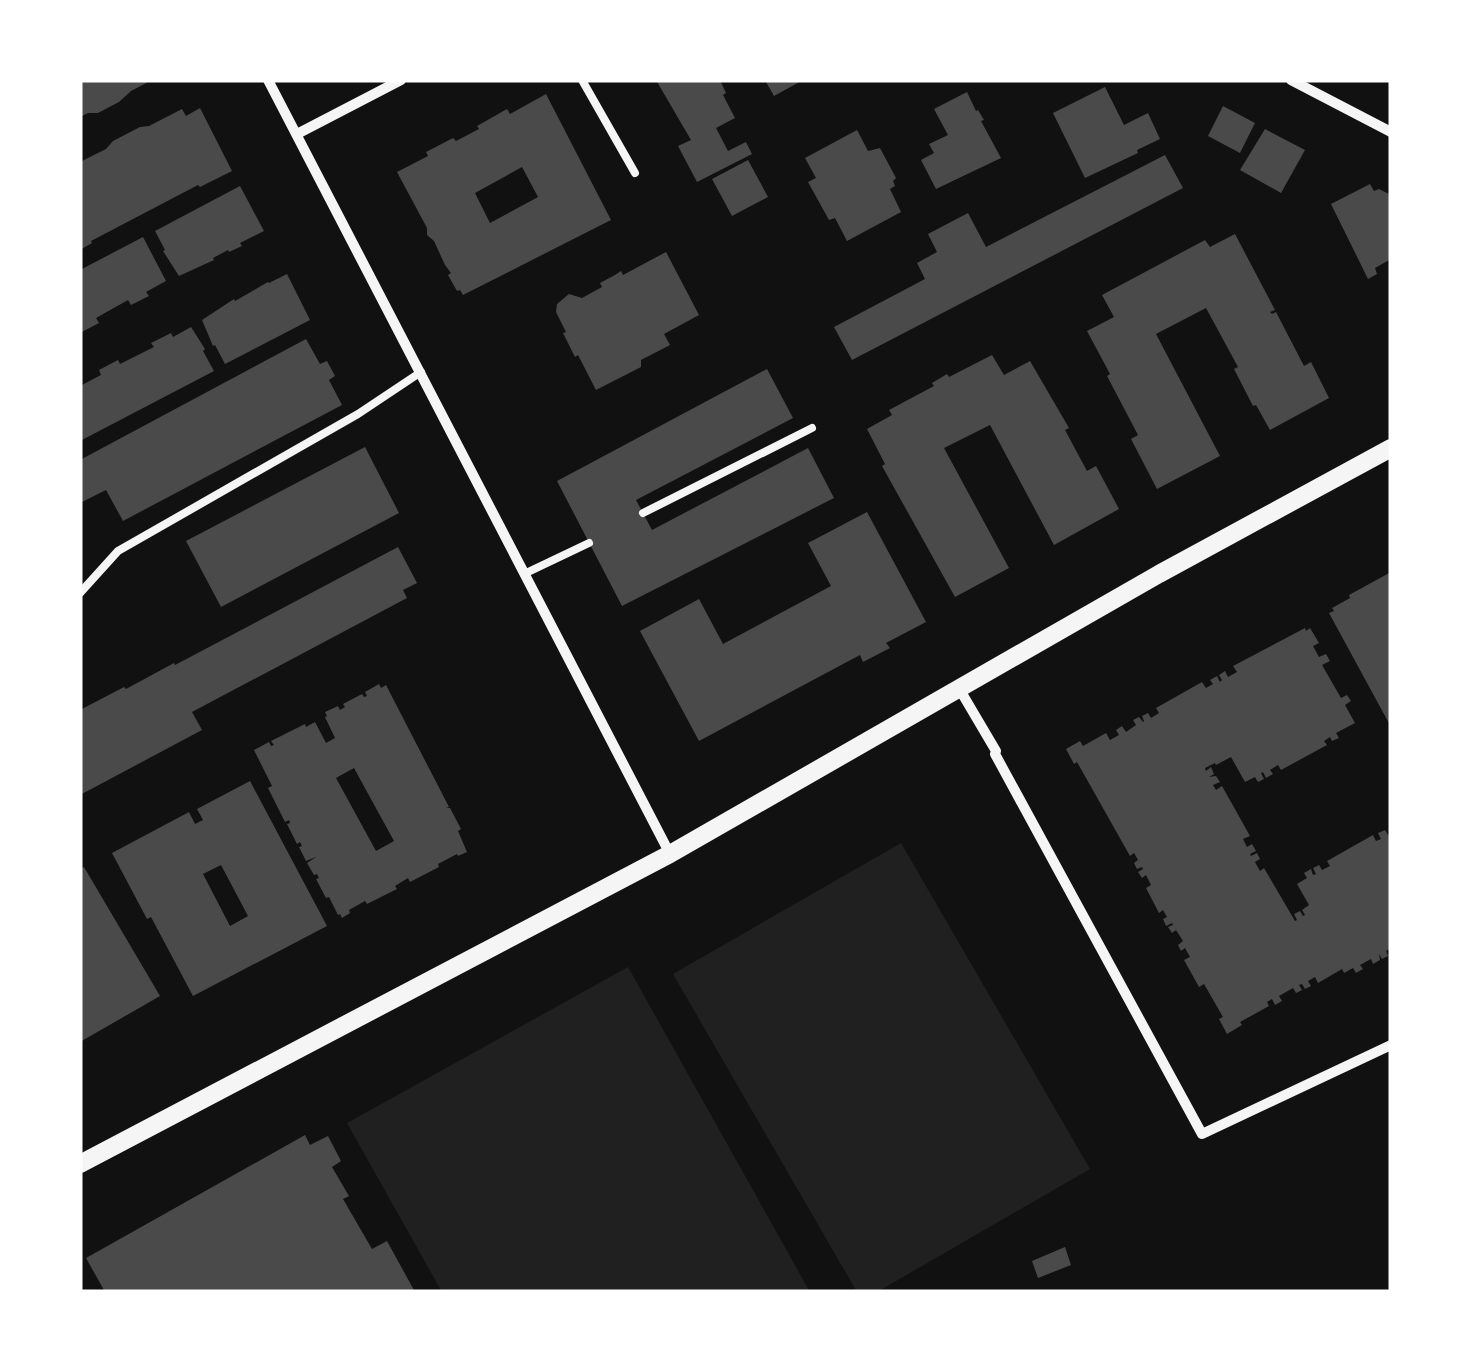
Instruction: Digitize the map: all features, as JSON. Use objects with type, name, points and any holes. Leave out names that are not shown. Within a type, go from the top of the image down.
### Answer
[{"type":"street","points":[[268,80],[670,854]]},
{"type":"street","points":[[296,134],[402,80]]},
{"type":"street","points":[[1291,80],[1391,132]]},
{"type":"street","points":[[80,1164],[670,854],[1158,574],[1391,448]]},
{"type":"street","points":[[960,690],[1202,1134],[1391,1045]]},
{"type":"lane","points":[[582,80],[634,173]]},
{"type":"lane","points":[[80,593],[118,551],[358,414],[421,372]]},
{"type":"lane","points":[[643,513],[812,428]]},
{"type":"lane","points":[[526,573],[589,543]]},
{"type":"shaded area","points":[[901,843],[1090,1169],[877,1292],[857,1292],[673,974]]},
{"type":"shaded area","points":[[628,967],[810,1292],[442,1292],[347,1123]]},
{"type":"building","points":[[80,80],[152,80],[98,113],[80,117]]},
{"type":"building","points":[[656,80],[720,80],[735,118],[716,128],[728,151],[746,142],[752,154],[697,182],[678,146],[691,140]]},
{"type":"building","points":[[765,80],[803,80],[774,96]]},
{"type":"building","points":[[1105,87],[1124,125],[1148,113],[1160,139],[1085,178],[1053,113]]},
{"type":"building","points":[[967,92],[1001,158],[936,189],[921,160],[934,153],[929,144],[948,135],[934,109]]},
{"type":"building","points":[[546,94],[611,220],[463,295],[448,275],[451,273],[427,235],[427,228],[397,172],[428,156],[426,152],[479,129],[477,126],[507,109],[510,114]],"holes":[[[522,167],[538,197],[490,223],[475,193]]]},
{"type":"building","points":[[1223,106],[1255,123],[1240,153],[1208,136]]},
{"type":"building","points":[[200,108],[232,171],[198,185],[80,250],[80,162],[140,127],[182,109],[186,116]]},
{"type":"building","points":[[1265,129],[1305,150],[1281,193],[1240,170]]},
{"type":"building","points":[[857,130],[868,151],[880,148],[896,178],[890,189],[901,212],[847,241],[835,218],[829,220],[808,182],[816,178],[805,158]]},
{"type":"building","points":[[1165,155],[1183,188],[852,360],[834,327],[925,279],[917,263],[937,252],[928,234],[968,213],[986,247]]},
{"type":"building","points":[[748,160],[768,197],[732,216],[712,179]]},
{"type":"building","points":[[1370,184],[1374,191],[1379,189],[1391,195],[1391,259],[1375,268],[1377,274],[1368,279],[1331,204]]},
{"type":"building","points":[[240,186],[264,231],[179,276],[155,231]]},
{"type":"building","points":[[1235,234],[1275,310],[1270,312],[1276,312],[1304,366],[1311,362],[1329,398],[1270,430],[1256,405],[1253,406],[1234,369],[1238,367],[1206,308],[1156,334],[1220,456],[1157,489],[1131,439],[1138,435],[1087,331],[1114,317],[1102,295],[1205,240],[1210,247]]},
{"type":"building","points":[[143,237],[166,281],[146,292],[149,296],[131,305],[128,300],[96,318],[99,323],[80,333],[80,270]]},
{"type":"building","points":[[666,252],[699,315],[664,334],[670,345],[641,360],[641,367],[596,390],[563,333],[566,332],[556,312],[557,304],[569,294],[582,298],[621,271],[623,275]]},
{"type":"building","points":[[287,274],[310,320],[225,364],[202,320],[234,299]]},
{"type":"building","points":[[191,327],[214,371],[80,441],[80,386],[101,375],[99,370],[118,360],[120,364],[154,347],[151,343]]},
{"type":"building","points":[[306,339],[320,364],[327,361],[335,376],[329,380],[342,405],[123,521],[106,490],[80,503],[80,460]]},
{"type":"building","points":[[992,355],[1004,375],[1030,361],[1069,428],[1065,430],[1087,471],[1096,466],[1119,509],[1054,545],[990,425],[944,448],[1009,568],[955,597],[882,466],[885,464],[867,429],[892,415],[889,410],[934,386],[932,383],[947,374],[949,377]]},
{"type":"building","points":[[767,369],[793,418],[636,500],[652,530],[808,448],[834,498],[622,606],[557,481]]},
{"type":"building","points":[[365,447],[399,513],[221,607],[186,541]]},
{"type":"building","points":[[867,512],[926,622],[886,643],[890,648],[863,662],[860,655],[699,741],[640,631],[699,599],[723,644],[831,586],[808,543]]},
{"type":"building","points":[[398,547],[417,583],[403,590],[407,598],[192,712],[202,730],[80,795],[80,710],[175,665]]},
{"type":"building","points":[[1391,572],[1391,727],[1329,613],[1349,595]]},
{"type":"building","points":[[1310,628],[1319,643],[1313,646],[1319,657],[1326,654],[1330,661],[1322,665],[1341,698],[1347,695],[1351,701],[1345,705],[1355,723],[1336,733],[1339,738],[1324,741],[1327,745],[1281,770],[1278,765],[1266,778],[1261,773],[1264,779],[1258,782],[1255,777],[1245,782],[1231,757],[1205,768],[1206,771],[1211,767],[1214,774],[1209,777],[1216,776],[1220,782],[1213,785],[1216,790],[1222,786],[1250,836],[1243,839],[1247,847],[1252,844],[1256,851],[1251,856],[1257,853],[1260,859],[1255,862],[1260,871],[1264,868],[1295,921],[1294,914],[1300,911],[1305,915],[1302,910],[1309,905],[1297,884],[1307,878],[1304,873],[1311,869],[1316,874],[1313,868],[1319,865],[1322,870],[1330,866],[1327,861],[1373,835],[1376,841],[1381,839],[1378,833],[1385,830],[1391,834],[1391,948],[1386,951],[1388,956],[1382,959],[1379,954],[1380,960],[1373,964],[1371,959],[1360,965],[1363,969],[1356,973],[1353,968],[1344,973],[1342,969],[1318,983],[1315,977],[1308,981],[1311,986],[1305,989],[1302,984],[1302,990],[1296,993],[1293,988],[1279,996],[1282,1001],[1275,1005],[1272,999],[1267,1002],[1269,1006],[1227,1034],[1219,1019],[1223,1017],[1204,984],[1199,987],[1184,960],[1190,957],[1178,945],[1183,941],[1176,930],[1172,933],[1168,927],[1172,923],[1166,926],[1163,919],[1167,917],[1163,910],[1159,913],[1146,888],[1151,885],[1146,875],[1142,878],[1138,872],[1142,867],[1137,869],[1134,853],[1130,856],[1066,749],[1080,741],[1083,746],[1106,733],[1110,740],[1119,735],[1116,730],[1122,726],[1126,732],[1136,725],[1133,720],[1139,717],[1143,722],[1142,716],[1148,713],[1151,718],[1159,713],[1156,708],[1202,682],[1206,688],[1217,676],[1220,682],[1219,675],[1225,671],[1228,677],[1237,672],[1233,666]]},
{"type":"building","points":[[379,684],[381,688],[386,685],[449,807],[446,808],[450,808],[461,829],[458,831],[467,852],[410,882],[408,878],[395,886],[397,889],[367,904],[365,901],[342,918],[307,863],[316,857],[306,861],[300,842],[297,844],[287,824],[289,820],[285,822],[254,750],[269,742],[274,745],[271,741],[315,722],[326,743],[335,738],[325,712],[338,706],[340,710],[345,707],[343,704],[362,694],[367,696],[365,692]],"holes":[[[354,768],[394,841],[376,851],[336,778]]]},
{"type":"building","points":[[250,781],[327,926],[193,996],[112,853],[189,812],[195,824],[203,820],[197,809]],"holes":[[[221,865],[248,916],[230,926],[203,874]]]},
{"type":"building","points":[[84,867],[160,996],[80,1042],[80,869]]},
{"type":"building","points":[[305,1135],[310,1145],[328,1136],[341,1161],[332,1167],[349,1196],[343,1199],[372,1249],[387,1241],[415,1292],[105,1292],[86,1258]]},
{"type":"building","points":[[1065,1247],[1071,1265],[1038,1278],[1032,1261]]}]
